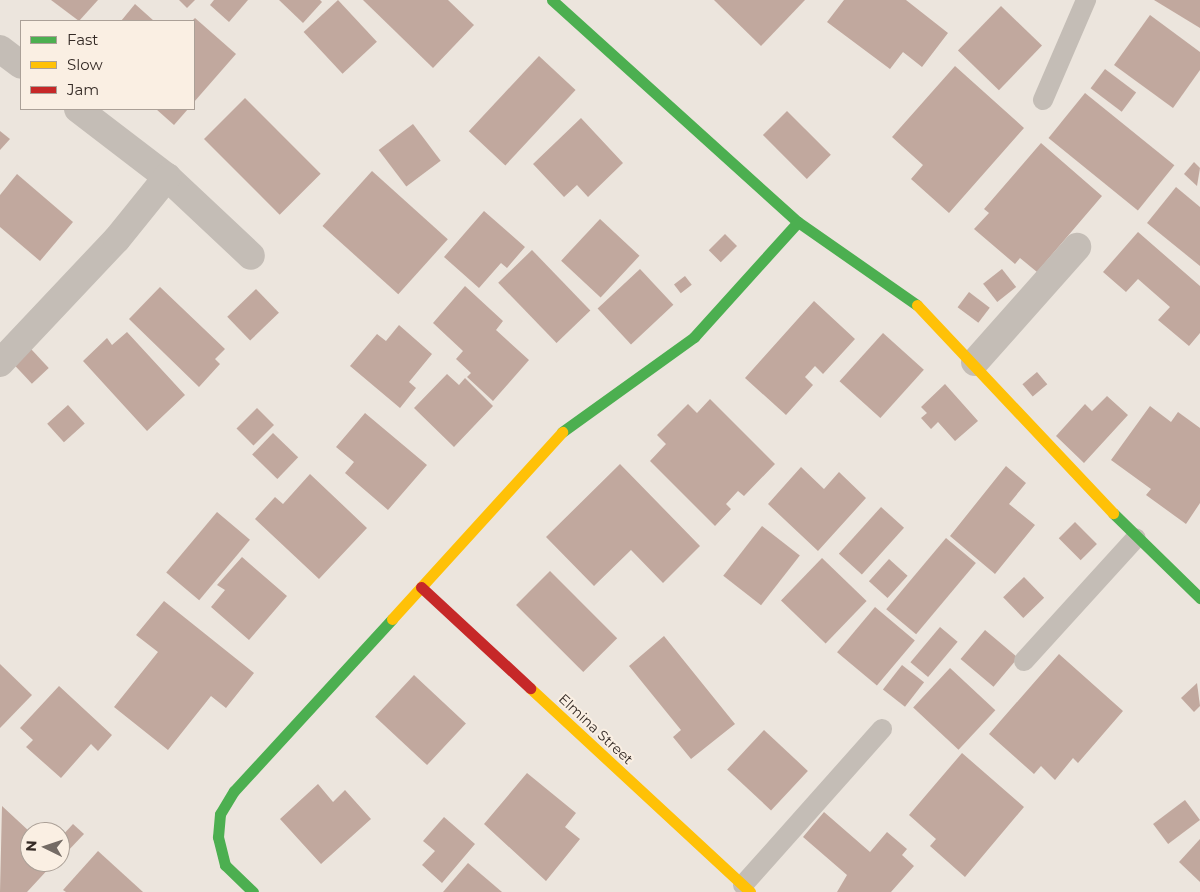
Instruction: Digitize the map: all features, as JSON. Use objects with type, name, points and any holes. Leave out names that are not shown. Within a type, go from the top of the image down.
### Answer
[{"type":"street","points":[[552,0],[798,222],[903,291],[975,362],[1136,538],[1200,598]]},
{"type":"street","points":[[0,49],[20,64]]},
{"type":"street","points":[[79,110],[167,177],[251,256]]},
{"type":"street","points":[[0,363],[117,239],[167,177]]},
{"type":"street","points":[[253,892],[225,865],[218,837],[220,814],[234,791],[308,706],[421,587],[570,424],[694,337],[798,222]]},
{"type":"street","points":[[975,362],[1077,248]]},
{"type":"street","name":"Elmina Street","points":[[421,587],[746,889]]},
{"type":"lane","points":[[1043,100],[1086,0]]},
{"type":"lane","points":[[1024,661],[1136,538]]},
{"type":"lane","points":[[746,889],[882,729]]},
{"type":"building","points":[[51,0],[98,0],[80,20]]},
{"type":"building","points":[[179,0],[195,0],[187,8]]},
{"type":"building","points":[[214,0],[248,0],[229,22],[210,5]]},
{"type":"building","points":[[279,0],[320,0],[322,2],[303,23]]},
{"type":"building","points":[[338,0],[377,42],[343,74],[304,32]]},
{"type":"building","points":[[363,0],[448,0],[474,25],[433,68]]},
{"type":"building","points":[[714,0],[805,0],[761,46]]},
{"type":"building","points":[[844,0],[906,0],[948,33],[922,67],[903,52],[890,69],[827,22]]},
{"type":"building","points":[[1154,0],[1200,0],[1200,28]]},
{"type":"building","points":[[135,4],[153,20],[122,20]]},
{"type":"building","points":[[1001,6],[1042,46],[999,90],[958,51]]},
{"type":"building","points":[[1150,15],[1200,52],[1200,70],[1173,108],[1114,65]]},
{"type":"building","points":[[195,18],[236,54],[195,101],[195,20],[193,20]]},
{"type":"building","points":[[539,56],[576,90],[505,165],[469,131]]},
{"type":"building","points":[[955,66],[1024,128],[949,213],[911,179],[923,165],[892,137]]},
{"type":"building","points":[[1105,69],[1136,92],[1122,112],[1091,88]]},
{"type":"building","points":[[1085,93],[1174,165],[1138,210],[1048,138]]},
{"type":"building","points":[[245,98],[321,174],[280,215],[204,139]]},
{"type":"building","points":[[157,110],[187,110],[174,125]]},
{"type":"building","points":[[787,111],[831,155],[807,179],[763,135]]},
{"type":"building","points":[[581,118],[623,163],[588,197],[577,185],[564,197],[533,164]]},
{"type":"building","points":[[413,124],[441,161],[406,187],[379,150]]},
{"type":"building","points":[[0,131],[10,139],[0,150]]},
{"type":"building","points":[[1041,143],[1102,196],[1037,272],[1020,258],[1015,264],[974,229],[989,213],[984,209]]},
{"type":"building","points":[[1194,162],[1200,168],[1197,186],[1184,174]]},
{"type":"building","points":[[372,171],[448,239],[398,294],[322,226]]},
{"type":"building","points":[[17,174],[73,222],[40,261],[0,227],[0,195]]},
{"type":"building","points":[[1176,187],[1200,207],[1200,266],[1147,223]]},
{"type":"building","points":[[484,211],[525,247],[507,268],[501,263],[479,288],[444,257]]},
{"type":"building","points":[[600,219],[639,256],[601,298],[561,261]]},
{"type":"building","points":[[1138,232],[1200,286],[1200,333],[1189,346],[1158,320],[1170,307],[1138,279],[1126,292],[1103,272]]},
{"type":"building","points":[[725,234],[737,246],[721,262],[709,250]]},
{"type":"building","points":[[532,250],[590,310],[557,343],[498,283]]},
{"type":"building","points":[[640,269],[673,305],[631,344],[598,309]]},
{"type":"building","points":[[1002,269],[1016,287],[997,302],[983,284]]},
{"type":"building","points":[[685,276],[692,285],[681,293],[674,285]]},
{"type":"building","points":[[465,286],[503,321],[496,330],[529,360],[493,401],[467,377],[471,373],[456,359],[463,351],[433,323]]},
{"type":"building","points":[[160,287],[225,349],[215,359],[220,364],[199,387],[129,319]]},
{"type":"building","points":[[256,289],[279,313],[250,341],[227,317]]},
{"type":"building","points":[[969,292],[990,308],[978,323],[958,307]]},
{"type":"building","points":[[814,301],[855,339],[823,374],[815,366],[805,377],[813,385],[786,415],[745,378]]},
{"type":"building","points":[[399,325],[432,354],[409,382],[416,388],[400,408],[350,366],[377,334],[386,341]]},
{"type":"building","points":[[127,332],[185,395],[147,431],[83,361],[107,338],[112,345]]},
{"type":"building","points":[[883,333],[924,370],[880,418],[840,381]]},
{"type":"building","points":[[31,349],[49,368],[32,384],[14,365]]},
{"type":"building","points":[[1037,372],[1047,384],[1033,396],[1022,384]]},
{"type":"building","points":[[447,374],[459,385],[465,378],[493,406],[454,447],[414,408]]},
{"type":"building","points":[[945,384],[978,421],[955,441],[938,422],[931,429],[921,418],[927,413],[921,407]]},
{"type":"building","points":[[1107,396],[1128,415],[1084,463],[1056,436],[1085,404],[1092,411]]},
{"type":"building","points":[[710,399],[775,464],[744,496],[738,491],[726,504],[731,509],[715,526],[650,461],[666,444],[657,435],[688,404],[697,413]]},
{"type":"building","points":[[68,405],[85,424],[64,442],[47,424]]},
{"type":"building","points":[[1150,406],[1171,422],[1178,412],[1200,428],[1200,503],[1186,524],[1146,495],[1151,489],[1111,460]]},
{"type":"building","points":[[257,408],[274,425],[253,445],[236,429]]},
{"type":"building","points":[[365,413],[427,465],[388,510],[345,473],[354,462],[336,447]]},
{"type":"building","points":[[273,433],[298,457],[277,479],[252,455]]},
{"type":"building","points":[[620,464],[700,546],[663,583],[631,550],[594,586],[546,537]]},
{"type":"building","points":[[1006,466],[1026,483],[1009,504],[1035,525],[995,574],[950,536]]},
{"type":"building","points":[[801,467],[824,489],[839,472],[866,498],[818,551],[768,504]]},
{"type":"building","points":[[310,474],[367,528],[319,579],[255,519],[275,497],[283,504]]},
{"type":"building","points":[[881,507],[904,528],[862,575],[839,554]]},
{"type":"building","points":[[217,512],[250,540],[199,600],[166,573]]},
{"type":"building","points":[[1075,522],[1097,544],[1081,560],[1059,538]]},
{"type":"building","points":[[762,526],[800,556],[761,605],[723,576]]},
{"type":"building","points":[[946,538],[976,563],[916,634],[886,609]]},
{"type":"building","points":[[242,557],[287,596],[249,640],[211,607],[225,590],[217,585]]},
{"type":"building","points":[[822,558],[867,601],[826,644],[781,600]]},
{"type":"building","points":[[889,559],[908,576],[888,598],[869,581]]},
{"type":"building","points":[[550,571],[617,638],[583,672],[516,605]]},
{"type":"building","points":[[1024,577],[1044,598],[1023,618],[1003,597]]},
{"type":"building","points":[[164,601],[254,673],[226,708],[211,696],[168,750],[114,707],[158,652],[136,635]]},
{"type":"building","points":[[875,607],[915,640],[877,686],[837,652]]},
{"type":"building","points":[[940,627],[958,642],[928,677],[910,662]]},
{"type":"building","points":[[985,630],[1018,658],[994,687],[961,659]]},
{"type":"building","points":[[664,636],[735,724],[691,759],[673,737],[681,730],[629,666]]},
{"type":"building","points":[[1059,654],[1123,711],[1078,763],[1073,758],[1055,780],[1041,766],[1034,774],[989,734]]},
{"type":"building","points":[[0,664],[32,695],[0,728]]},
{"type":"building","points":[[902,665],[924,682],[905,707],[883,689]]},
{"type":"building","points":[[950,668],[995,710],[959,750],[913,707]]},
{"type":"building","points":[[414,675],[466,723],[427,765],[375,717]]},
{"type":"building","points":[[1197,683],[1200,706],[1194,712],[1181,698]]},
{"type":"building","points":[[59,686],[112,735],[98,751],[91,744],[61,778],[26,747],[33,740],[20,728]]},
{"type":"building","points":[[764,730],[808,771],[771,810],[727,769]]},
{"type":"building","points":[[962,753],[1024,807],[965,877],[930,846],[936,839],[909,815]]},
{"type":"building","points":[[527,773],[576,813],[565,827],[580,839],[546,881],[484,824]]},
{"type":"building","points":[[318,784],[333,802],[345,790],[371,819],[321,864],[280,819]]},
{"type":"building","points":[[1185,800],[1200,820],[1168,844],[1153,824]]},
{"type":"building","points":[[2,806],[20,823],[20,872],[46,872],[27,892],[0,892]]},
{"type":"building","points":[[824,812],[870,852],[887,832],[907,849],[902,855],[914,866],[891,892],[837,892],[847,875],[803,837]]},
{"type":"building","points":[[444,817],[475,844],[442,883],[422,865],[435,851],[423,841]]},
{"type":"building","points":[[73,824],[84,834],[70,849],[70,827]]},
{"type":"building","points":[[1200,839],[1200,882],[1179,862]]},
{"type":"building","points":[[98,851],[143,892],[66,892],[63,890]]},
{"type":"building","points":[[468,863],[502,892],[443,892]]},
{"type":"traffic: fast","points":[[552,0],[798,222],[917,305]]},
{"type":"traffic: fast","points":[[562,432],[694,337],[798,222]]},
{"type":"traffic: fast","points":[[1113,513],[1200,598]]},
{"type":"traffic: fast","points":[[253,892],[225,865],[218,837],[220,814],[234,791],[392,619]]},
{"type":"traffic: slow","points":[[917,305],[1113,513]]},
{"type":"traffic: slow","points":[[392,619],[562,432]]},
{"type":"traffic: slow","points":[[530,688],[750,892]]},
{"type":"traffic: jam","points":[[421,587],[530,688]]}]
